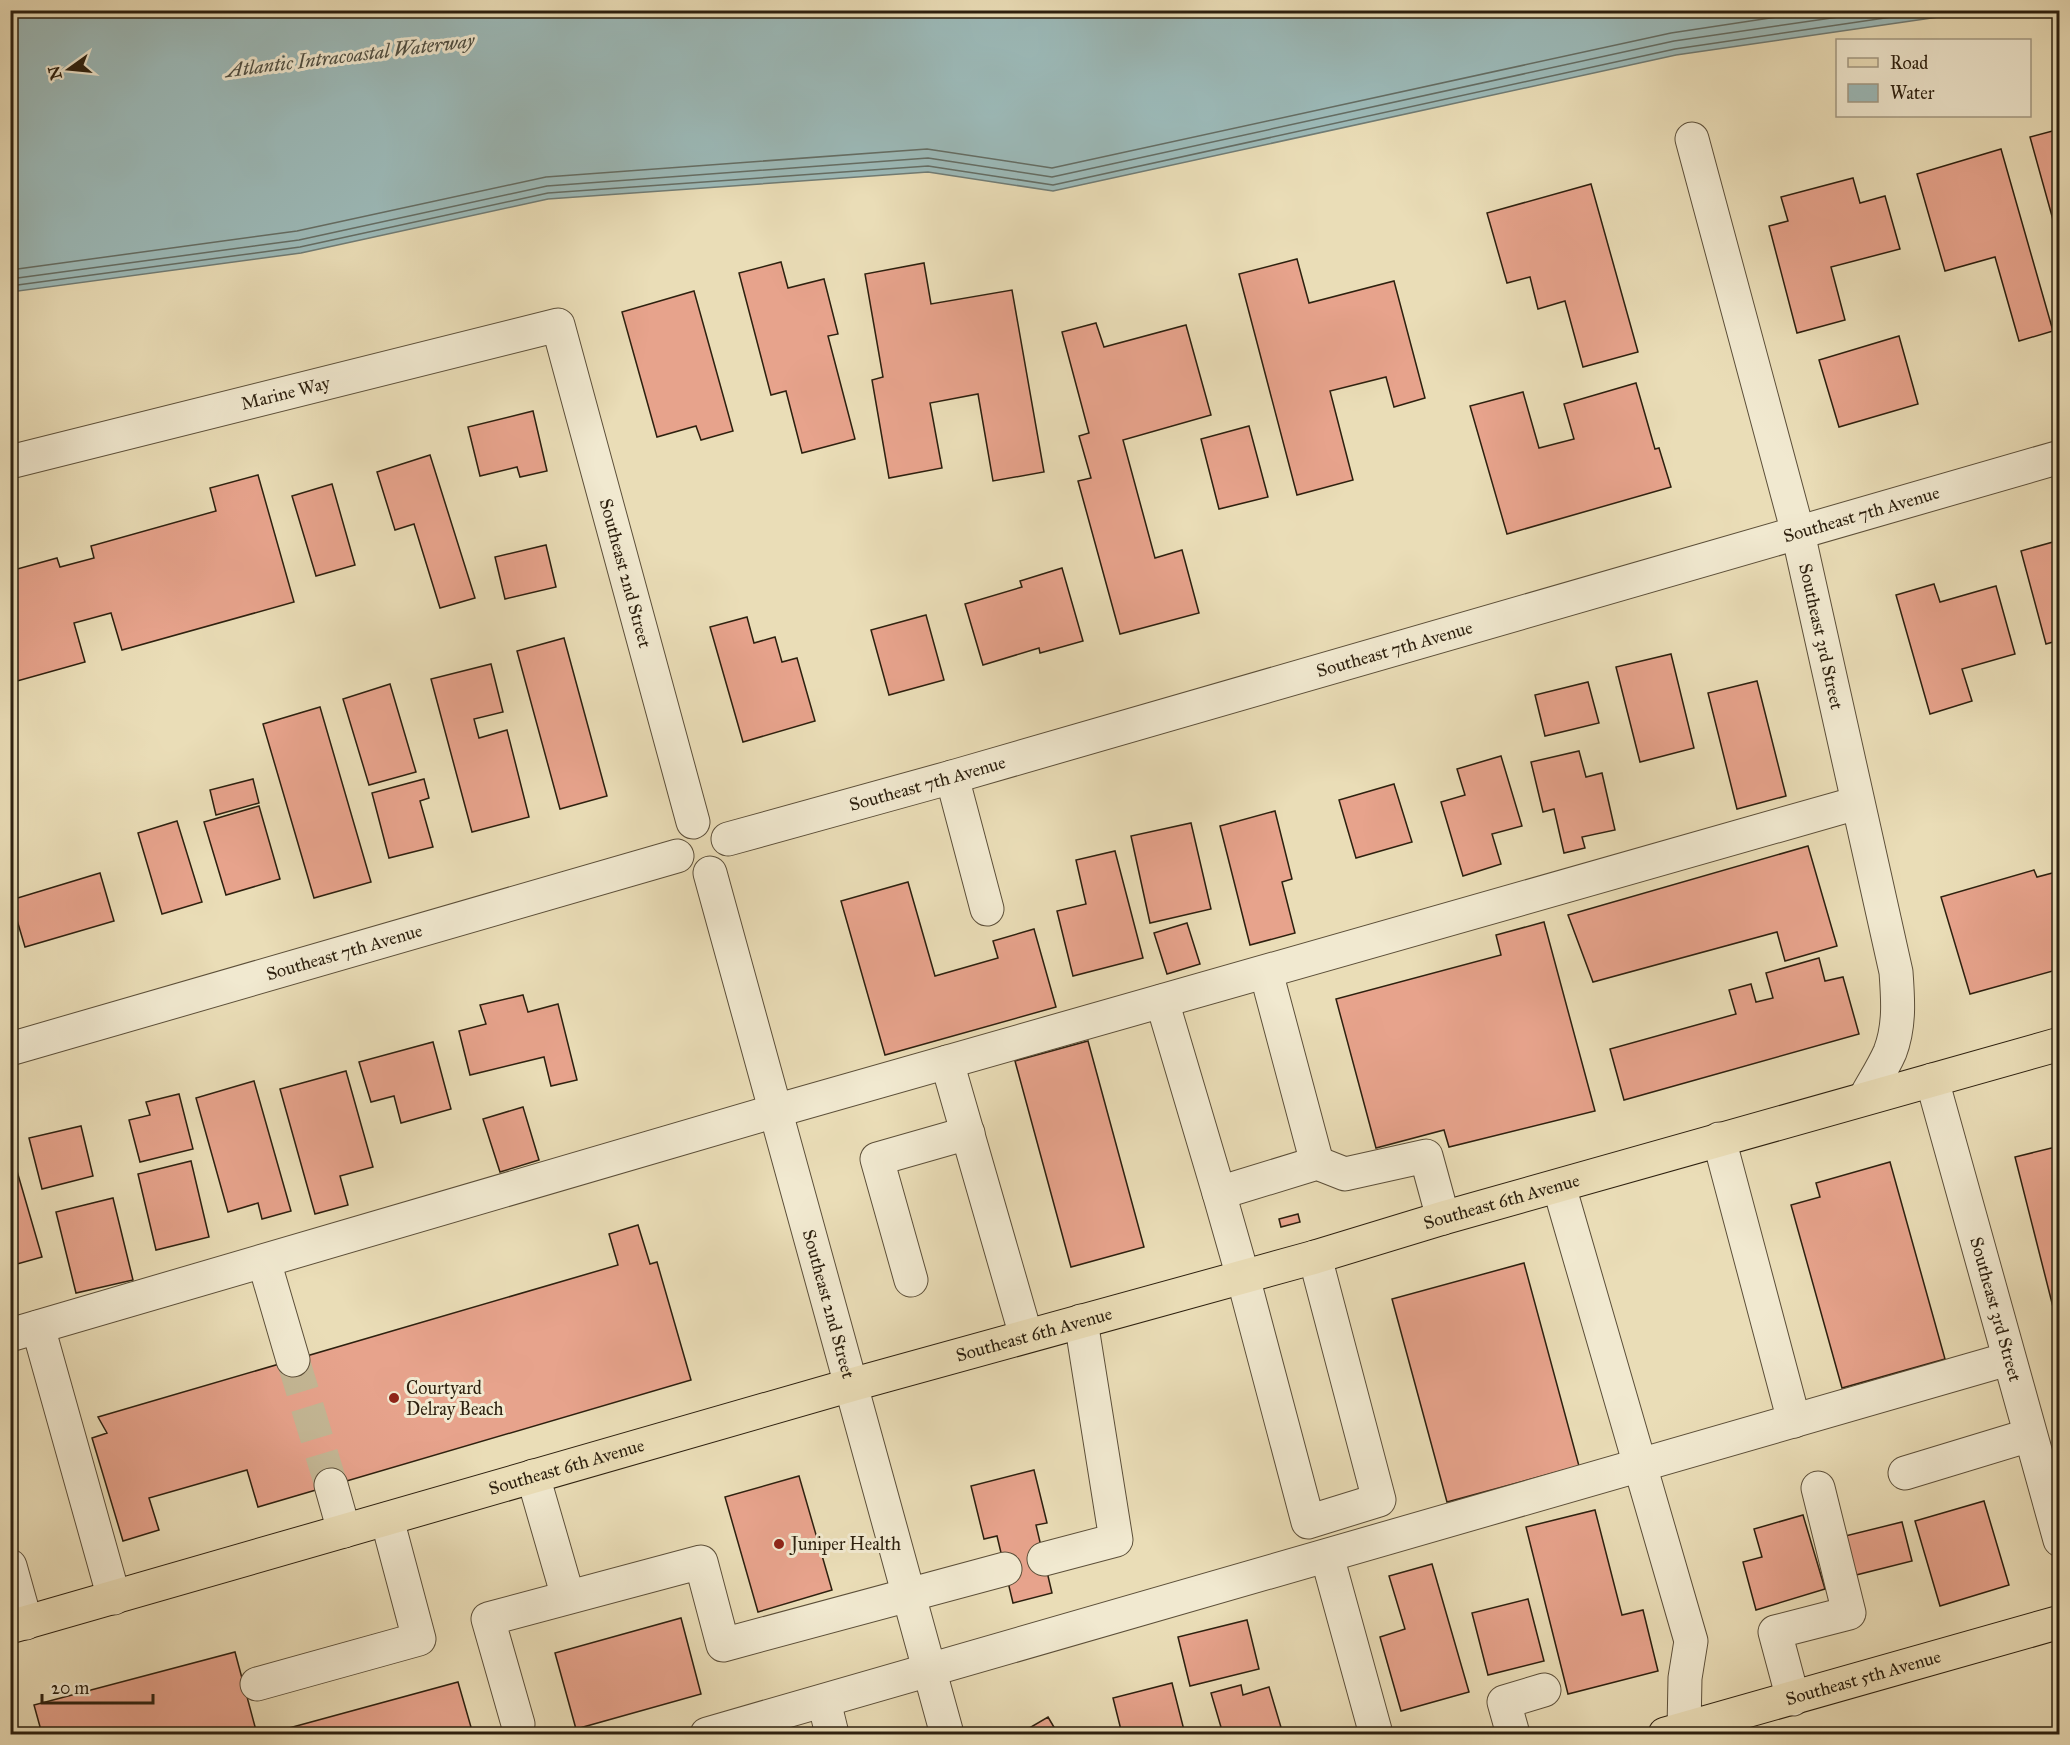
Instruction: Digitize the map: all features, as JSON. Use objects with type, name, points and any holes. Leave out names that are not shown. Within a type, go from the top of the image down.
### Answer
[{"type":"main road","name":"Southeast 6th Avenue","points":[[18,1625],[851,1385],[1315,1257],[1719,1139],[2060,1044]]},
{"type":"main road","name":"Southeast 5th Avenue","points":[[1674,1732],[2060,1622]]},
{"type":"street","name":"Southeast 3rd Street","points":[[1692,139],[1798,533],[1868,855],[1896,972],[1897,1027],[1890,1052],[1865,1098]]},
{"type":"street","name":"Marine Way","points":[[10,462],[558,325]]},
{"type":"street","name":"Southeast 2nd Street","points":[[558,325],[693,822]]},
{"type":"street","name":"Southeast 7th Avenue","points":[[728,840],[2060,457]]},
{"type":"street","points":[[952,777],[987,909]]},
{"type":"street","points":[[114,1598],[24,1331],[775,1111],[1857,803]]},
{"type":"street","points":[[711,821],[724,831],[728,840],[728,856],[724,864],[710,873],[702,874],[686,869],[677,856],[675,847],[677,838],[686,825],[693,822],[711,821]]},
{"type":"street","name":"Southeast 7th Avenue","points":[[10,1050],[677,856]]},
{"type":"street","name":"Southeast 2nd Street","points":[[710,873],[947,1734]]},
{"type":"street","points":[[1266,972],[1317,1163]]},
{"type":"street","points":[[1162,1001],[1243,1276],[1308,1522],[1379,1500],[1315,1257]]},
{"type":"street","points":[[947,1062],[1026,1336]]},
{"type":"street","name":"Southeast 3rd Street","points":[[1932,1080],[2060,1540]]},
{"type":"street","points":[[912,1280],[877,1160],[968,1133]]},
{"type":"street","points":[[1719,1139],[1794,1421]]},
{"type":"street","points":[[1219,1193],[1317,1163],[1346,1174],[1426,1156],[1443,1218]]},
{"type":"street","points":[[1559,1186],[1642,1465],[1691,1641],[1674,1732]]},
{"type":"street","points":[[264,1261],[293,1360]]},
{"type":"street","points":[[1044,1559],[1116,1540],[1081,1321]]},
{"type":"street","points":[[707,1734],[2008,1359]]},
{"type":"street","points":[[1905,1473],[2030,1435]]},
{"type":"street","points":[[533,1476],[567,1598]]},
{"type":"street","points":[[332,1485],[344,1531]]},
{"type":"street","points":[[1793,1699],[1775,1632],[1849,1613],[1818,1488]]},
{"type":"street","points":[[257,1684],[419,1639],[387,1519]]},
{"type":"street","points":[[1327,1556],[1376,1734]]},
{"type":"street","points":[[518,1724],[488,1619],[701,1562],[723,1645],[1005,1569]]},
{"type":"street","points":[[10,1566],[18,1625]]},
{"type":"street","points":[[1513,1734],[1504,1702],[1544,1690]]},
{"type":"street","points":[[824,1701],[832,1734]]},
{"type":"water","name":"Atlantic Intracoastal Waterway","points":[[10,11],[1980,11],[1676,55],[1053,191],[928,172],[548,199],[301,253],[11,292]]},
{"type":"building","points":[[2060,129],[2060,245],[2030,137]]},
{"type":"building","points":[[2001,149],[2053,331],[2019,341],[1995,257],[1945,271],[1917,174]]},
{"type":"building","points":[[1853,178],[1860,203],[1885,196],[1900,249],[1831,267],[1845,320],[1797,333],[1769,226],[1788,221],[1781,197]]},
{"type":"building","points":[[1591,184],[1638,352],[1583,367],[1565,301],[1538,309],[1530,277],[1507,283],[1487,213]]},
{"type":"building","points":[[1297,259],[1309,303],[1394,281],[1425,398],[1394,407],[1386,377],[1330,391],[1353,480],[1297,495],[1239,274]]},
{"type":"building","points":[[781,262],[788,288],[824,279],[838,334],[828,336],[855,439],[802,453],[786,391],[771,395],[739,273]]},
{"type":"building","points":[[924,263],[931,304],[1012,290],[1044,472],[993,481],[978,394],[930,403],[942,468],[889,478],[872,380],[883,377],[865,274]]},
{"type":"building","points":[[694,291],[733,431],[701,440],[696,426],[657,437],[622,312]]},
{"type":"building","points":[[1096,323],[1104,347],[1186,325],[1211,415],[1123,440],[1155,558],[1182,550],[1199,613],[1120,634],[1078,481],[1091,478],[1079,436],[1089,433],[1062,332]]},
{"type":"building","points":[[1899,336],[1918,404],[1839,427],[1819,360]]},
{"type":"building","points":[[1636,383],[1655,449],[1659,448],[1671,487],[1507,534],[1470,406],[1523,392],[1539,448],[1574,439],[1564,404]]},
{"type":"building","points":[[533,411],[547,471],[520,477],[517,467],[480,476],[468,427]]},
{"type":"building","points":[[1249,426],[1268,497],[1219,509],[1201,439]]},
{"type":"building","points":[[430,455],[475,598],[440,608],[414,524],[395,530],[377,472]]},
{"type":"building","points":[[258,475],[294,602],[122,650],[111,613],[74,623],[85,662],[10,683],[10,571],[57,558],[60,567],[94,558],[91,546],[216,511],[210,488]]},
{"type":"building","points":[[332,484],[355,565],[316,576],[292,496]]},
{"type":"building","points":[[2060,540],[2060,640],[2046,644],[2021,551]]},
{"type":"building","points":[[546,545],[556,587],[505,599],[495,557]]},
{"type":"building","points":[[1062,568],[1083,641],[1040,653],[1039,648],[983,665],[965,604],[1022,587],[1020,581]]},
{"type":"building","points":[[1934,584],[1940,602],[1996,586],[2015,654],[1962,669],[1972,701],[1930,714],[1896,595]]},
{"type":"building","points":[[926,615],[944,680],[889,695],[871,630]]},
{"type":"building","points":[[747,617],[754,643],[775,637],[782,662],[797,658],[815,721],[743,742],[710,627]]},
{"type":"building","points":[[564,638],[607,796],[560,809],[517,651]]},
{"type":"building","points":[[1671,654],[1694,748],[1640,762],[1616,667]]},
{"type":"building","points":[[491,664],[503,712],[474,719],[479,738],[507,730],[529,817],[472,832],[431,679]]},
{"type":"building","points":[[1757,681],[1786,796],[1737,809],[1708,693]]},
{"type":"building","points":[[1588,682],[1599,723],[1545,736],[1535,695]]},
{"type":"building","points":[[390,684],[416,772],[369,785],[343,699]]},
{"type":"building","points":[[320,707],[371,882],[314,898],[263,724]]},
{"type":"building","points":[[1579,751],[1586,777],[1602,773],[1615,830],[1582,837],[1585,848],[1564,853],[1554,809],[1543,812],[1531,762]]},
{"type":"building","points":[[1501,756],[1522,826],[1492,834],[1501,864],[1463,876],[1441,802],[1465,795],[1457,769]]},
{"type":"building","points":[[253,779],[259,803],[216,815],[210,790]]},
{"type":"building","points":[[424,779],[429,798],[420,801],[433,847],[389,858],[372,793]]},
{"type":"building","points":[[1394,784],[1412,842],[1356,858],[1339,800]]},
{"type":"building","points":[[259,806],[280,879],[226,895],[204,822]]},
{"type":"building","points":[[1275,811],[1292,879],[1282,882],[1295,933],[1250,945],[1220,826]]},
{"type":"building","points":[[177,821],[202,902],[162,914],[138,833]]},
{"type":"building","points":[[1191,823],[1211,909],[1150,923],[1131,836]]},
{"type":"building","points":[[1808,846],[1837,946],[1785,961],[1777,932],[1593,982],[1568,915]]},
{"type":"building","points":[[1115,851],[1143,958],[1073,976],[1057,911],[1086,904],[1076,860]]},
{"type":"building","points":[[2034,870],[2037,877],[2060,871],[2060,969],[1970,994],[1941,897]]},
{"type":"building","points":[[100,873],[114,921],[25,947],[11,900]]},
{"type":"building","points":[[908,882],[935,976],[998,958],[993,941],[1034,929],[1056,1007],[885,1055],[841,901]]},
{"type":"building","points":[[1544,922],[1595,1111],[1449,1147],[1444,1130],[1376,1148],[1336,999],[1501,955],[1496,935]]},
{"type":"building","points":[[1187,923],[1200,964],[1167,974],[1154,933]]},
{"type":"building","points":[[1819,958],[1825,981],[1843,977],[1859,1034],[1624,1100],[1610,1049],[1736,1014],[1729,990],[1751,984],[1756,1002],[1773,998],[1766,973]]},
{"type":"building","points":[[523,995],[528,1012],[558,1004],[577,1080],[551,1086],[544,1057],[470,1075],[459,1031],[486,1024],[480,1005]]},
{"type":"building","points":[[1088,1041],[1144,1247],[1071,1267],[1015,1061]]},
{"type":"building","points":[[433,1042],[451,1109],[401,1123],[394,1096],[371,1102],[359,1062]]},
{"type":"building","points":[[346,1071],[373,1167],[340,1176],[348,1205],[315,1214],[280,1089]]},
{"type":"building","points":[[254,1081],[291,1211],[262,1219],[258,1203],[228,1212],[196,1098]]},
{"type":"building","points":[[179,1094],[193,1149],[140,1162],[129,1120],[150,1115],[146,1102]]},
{"type":"building","points":[[523,1107],[539,1160],[500,1172],[483,1119]]},
{"type":"building","points":[[81,1126],[93,1176],[42,1189],[29,1138]]},
{"type":"building","points":[[2060,1146],[2060,1305],[2053,1307],[2015,1157]]},
{"type":"building","points":[[10,1147],[42,1257],[10,1266]]},
{"type":"building","points":[[191,1161],[209,1237],[156,1250],[138,1174]]},
{"type":"building","points":[[1890,1162],[1945,1359],[1842,1388],[1791,1205],[1820,1197],[1816,1183]]},
{"type":"building","points":[[113,1198],[133,1280],[76,1293],[56,1212]]},
{"type":"building","points":[[1298,1214],[1300,1222],[1281,1227],[1279,1219]]},
{"type":"building","name":"Courtyard Delray Beach","points":[[638,1225],[650,1264],[657,1262],[691,1380],[258,1507],[247,1470],[149,1498],[159,1530],[123,1541],[92,1438],[107,1433],[98,1417],[618,1265],[609,1234]]},
{"type":"building","points":[[1524,1263],[1579,1466],[1447,1502],[1392,1299]]},
{"type":"building","points":[[1034,1470],[1047,1523],[1036,1525],[1052,1593],[1013,1603],[997,1536],[984,1539],[971,1486]]},
{"type":"building","name":"Juniper Health","points":[[799,1476],[832,1590],[758,1612],[725,1497]]},
{"type":"building","points":[[1984,1501],[2009,1585],[1940,1606],[1915,1521]]},
{"type":"building","points":[[1595,1510],[1622,1615],[1643,1610],[1658,1671],[1568,1694],[1526,1527]]},
{"type":"building","points":[[1803,1515],[1825,1589],[1756,1610],[1743,1562],[1762,1557],[1754,1529]]},
{"type":"building","points":[[1902,1522],[1912,1561],[1848,1577],[1837,1538]]},
{"type":"building","points":[[1432,1564],[1469,1692],[1401,1711],[1380,1637],[1405,1629],[1389,1576]]},
{"type":"building","points":[[1528,1599],[1544,1661],[1488,1675],[1472,1613]]},
{"type":"building","points":[[681,1618],[701,1694],[576,1729],[555,1653]]},
{"type":"building","points":[[1247,1620],[1259,1669],[1190,1686],[1178,1637]]},
{"type":"building","points":[[235,1652],[257,1734],[42,1734],[34,1705]]},
{"type":"building","points":[[458,1682],[473,1734],[267,1734]]},
{"type":"building","points":[[1172,1683],[1185,1734],[1122,1734],[1113,1698]]},
{"type":"building","points":[[1241,1685],[1243,1695],[1269,1687],[1283,1734],[1223,1734],[1211,1693]]},
{"type":"building","points":[[1048,1717],[1058,1734],[1019,1734]]},
{"type":"tunnel","points":[[293,1360],[331,1485]]},
{"type":"place","name":"Courtyard Delray Beach","points":[[394,1398]]},
{"type":"place","name":"Juniper Health","points":[[779,1544]]}]
